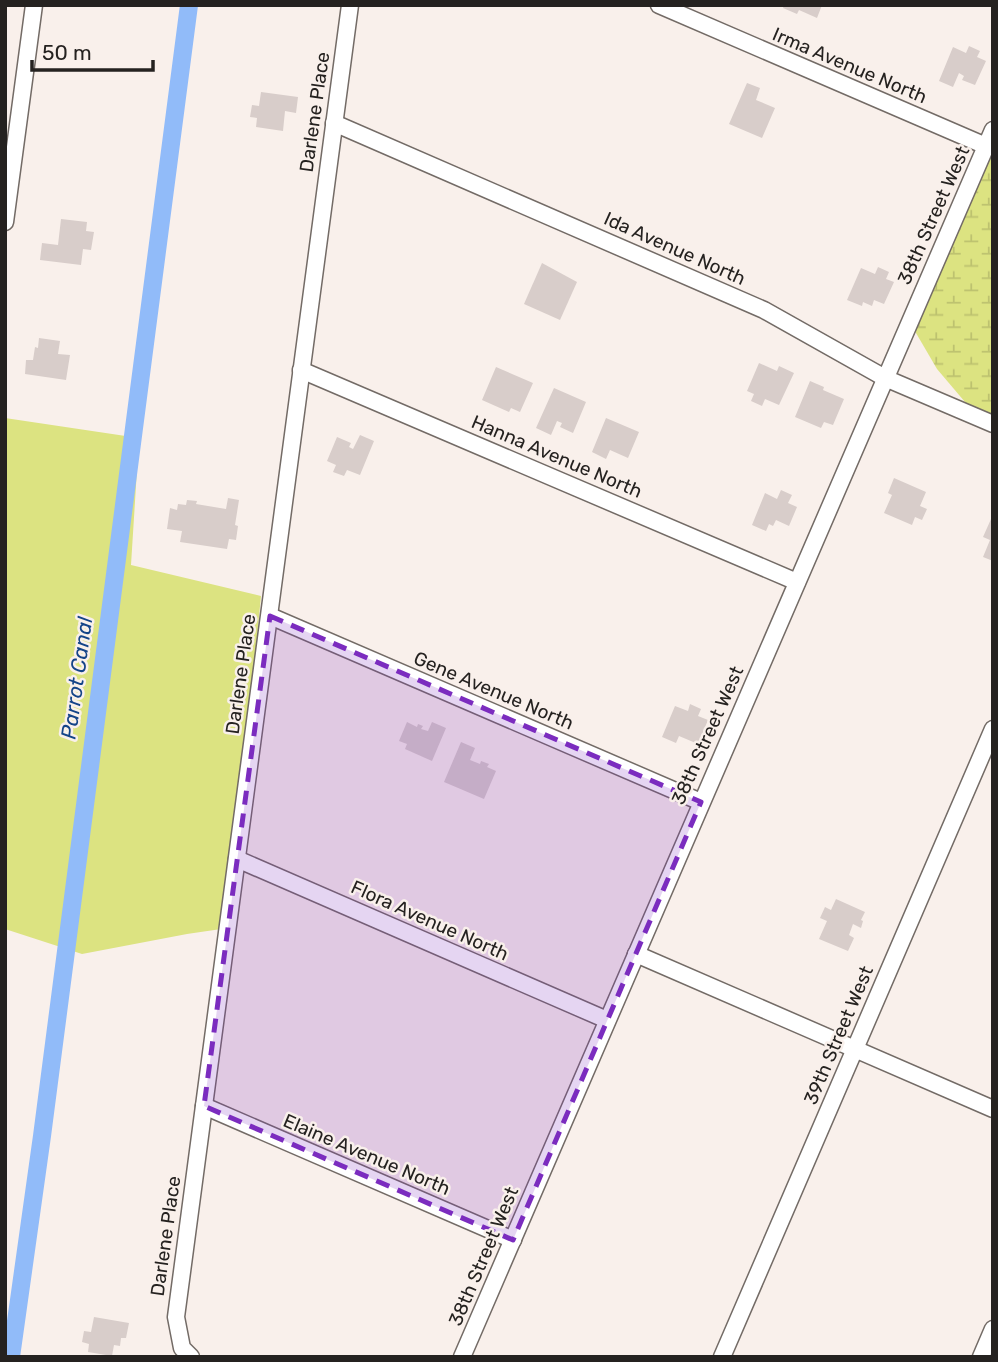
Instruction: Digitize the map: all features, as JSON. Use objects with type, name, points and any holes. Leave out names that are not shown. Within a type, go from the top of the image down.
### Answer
[{"type":"street","points":[[5,222],[13,108],[34,5]]},
{"type":"street","name":"Darlene Place","points":[[186,1352],[176,1317],[349,5]]},
{"type":"street","name":"Irma Avenue North","points":[[659,5],[986,146]]},
{"type":"street","name":"Ida Avenue North","points":[[334,123],[764,310],[885,378],[993,424]]},
{"type":"street","name":"38th Street West","points":[[462,1357],[993,130]]},
{"type":"street","name":"Hanna Avenue North","points":[[301,370],[797,582]]},
{"type":"street","name":"Gene Avenue North","points":[[270,616],[701,802]]},
{"type":"street","name":"39th Street West","points":[[722,1357],[993,729]]},
{"type":"street","name":"Flora Avenue North","points":[[237,859],[607,1020]]},
{"type":"street","points":[[636,954],[993,1109]]},
{"type":"street","name":"Elaine Avenue North","points":[[204,1106],[513,1240]]},
{"type":"street","points":[[981,1357],[993,1329]]},
{"type":"highlighted area","points":[[270,616],[701,802],[513,1240],[204,1106]]},
{"type":"green space","points":[[993,142],[993,422],[965,402],[937,369],[909,321]]},
{"type":"green space","points":[[5,418],[139,438],[131,565],[261,596],[228,928],[82,954],[5,929]]},
{"type":"building","points":[[784,5],[822,5],[817,18],[799,10],[797,14],[783,8]]},
{"type":"building","points":[[969,46],[980,51],[977,57],[986,61],[975,85],[962,80],[964,76],[959,73],[953,87],[939,81],[953,47],[966,53]]},
{"type":"building","points":[[747,83],[760,88],[756,100],[775,108],[762,138],[729,124]]},
{"type":"building","points":[[261,92],[298,97],[296,113],[285,111],[283,131],[256,127],[257,118],[250,117],[252,105],[259,106]]},
{"type":"building","points":[[61,219],[87,222],[86,231],[94,232],[91,250],[83,249],[81,265],[40,260],[42,243],[58,245]]},
{"type":"building","points":[[542,263],[577,282],[560,320],[524,304]]},
{"type":"building","points":[[878,267],[889,272],[886,279],[894,282],[884,304],[874,300],[872,306],[863,302],[862,306],[847,300],[861,268],[875,274]]},
{"type":"building","points":[[39,338],[60,341],[58,354],[70,355],[66,380],[25,374],[26,360],[33,360]]},
{"type":"building","points":[[759,363],[777,371],[779,366],[794,373],[779,405],[765,399],[762,406],[751,401],[754,394],[747,391]]},
{"type":"building","points":[[496,367],[533,383],[520,412],[511,408],[509,412],[482,400]]},
{"type":"building","points":[[810,381],[844,399],[833,425],[824,422],[821,428],[795,417]]},
{"type":"building","points":[[554,388],[586,402],[573,433],[560,427],[562,423],[557,421],[551,435],[536,428]]},
{"type":"building","points":[[606,418],[639,432],[628,458],[610,450],[606,459],[592,452]]},
{"type":"building","points":[[360,435],[374,441],[360,475],[347,470],[344,476],[333,472],[336,465],[327,461],[337,437],[351,443],[349,447],[353,449]]},
{"type":"building","points":[[894,478],[926,492],[920,506],[927,509],[922,520],[915,517],[912,525],[884,513],[892,495],[888,493]]},
{"type":"building","points":[[781,490],[792,495],[788,503],[797,507],[789,526],[776,520],[773,526],[769,524],[766,531],[752,525],[765,493],[777,499]]},
{"type":"building","points":[[228,498],[239,500],[235,525],[238,526],[236,540],[229,539],[227,549],[180,542],[182,531],[167,529],[170,508],[177,510],[178,504],[186,505],[187,500],[226,509]]},
{"type":"building","points":[[991,519],[993,561],[983,557],[990,540],[983,537]]},
{"type":"building","points":[[690,704],[701,709],[698,716],[708,720],[698,744],[679,736],[676,743],[662,737],[675,706],[688,711]]},
{"type":"building","points":[[407,722],[417,727],[418,724],[423,726],[421,729],[428,731],[432,722],[446,728],[432,761],[405,749],[407,744],[399,741]]},
{"type":"building","points":[[461,742],[475,748],[470,760],[489,764],[487,767],[496,771],[484,799],[444,782]]},
{"type":"building","points":[[836,899],[865,912],[861,928],[853,924],[849,935],[854,938],[848,951],[819,939],[827,921],[820,918],[825,907],[831,910]]},
{"type":"building","points":[[94,1317],[129,1323],[126,1338],[121,1338],[120,1346],[114,1345],[112,1356],[88,1352],[89,1344],[82,1342],[84,1331],[91,1332]]},
{"type":"waterway","name":"Parrot Canal","points":[[11,1357],[189,5]]}]
